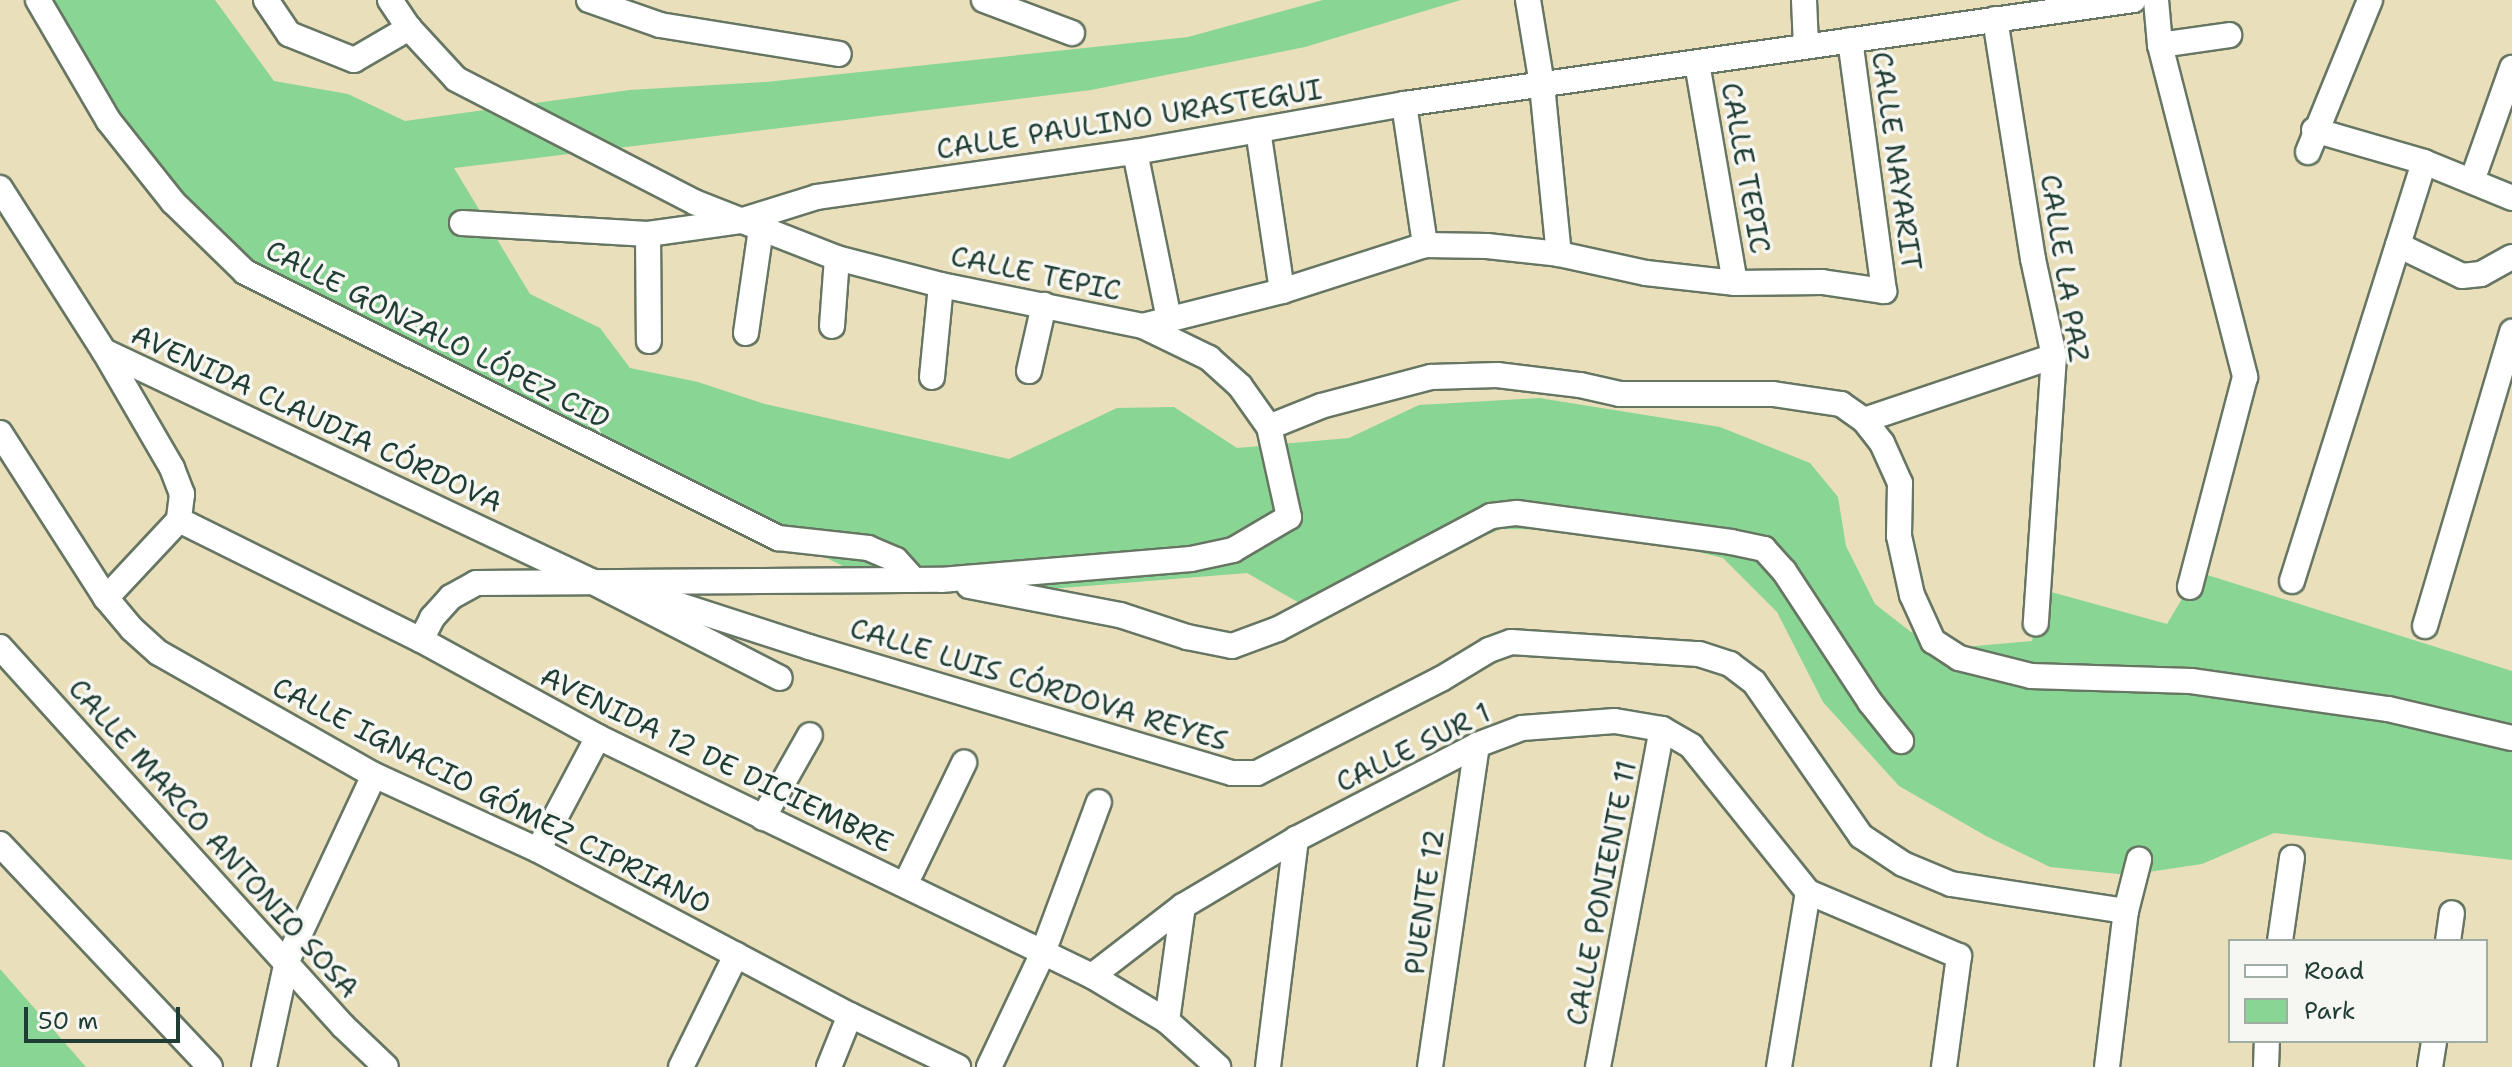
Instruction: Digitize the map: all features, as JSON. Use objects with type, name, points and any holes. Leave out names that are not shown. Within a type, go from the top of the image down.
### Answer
[{"type":"street","name":"CALLE GONZALO LÓPEZ CID","points":[[38,0],[108,120],[173,202],[245,272],[778,538],[868,548],[896,560],[914,580]]},
{"type":"street","points":[[266,0],[289,34],[354,60],[409,28]]},
{"type":"street","name":"CALLE TEPIC","points":[[390,0],[409,28],[456,79],[680,195],[837,258],[941,285],[1143,326],[1282,291],[1425,245],[1487,246],[1559,254],[1646,273],[1735,283],[1822,282],[1884,291]]},
{"type":"street","points":[[589,0],[660,25],[839,54]]},
{"type":"street","points":[[984,0],[1072,33]]},
{"type":"street","points":[[1528,0],[1542,85],[1559,254]]},
{"type":"street","points":[[1804,0],[1806,45]]},
{"type":"street","name":"CALLE PAULINO URASTEGUI","points":[[462,223],[648,234],[751,225],[817,197],[1135,152],[1404,104],[2134,0]]},
{"type":"street","points":[[2156,0],[2160,45],[2245,377],[2190,587]]},
{"type":"street","points":[[2370,0],[2311,141],[2424,162],[2512,198]]},
{"type":"street","name":"CALLE LA PAZ","points":[[1995,19],[2033,259],[2054,356],[2036,623]]},
{"type":"street","points":[[2160,45],[2229,35]]},
{"type":"street","name":"CALLE NAYARIT","points":[[1850,40],[1884,291]]},
{"type":"street","name":"CALLE TEPIC","points":[[1697,63],[1735,283]]},
{"type":"street","points":[[2472,181],[2512,68]]},
{"type":"street","points":[[1404,104],[1425,245]]},
{"type":"street","points":[[1258,130],[1282,291]]},
{"type":"street","points":[[1135,152],[1169,319]]},
{"type":"street","points":[[2292,581],[2424,162]]},
{"type":"street","name":"AVENIDA CLAUDIA CÓRDOVA","points":[[0,188],[104,351],[591,581]]},
{"type":"street","points":[[746,333],[751,225]]},
{"type":"street","points":[[648,234],[649,341]]},
{"type":"street","points":[[2398,245],[2462,276],[2481,274],[2512,257]]},
{"type":"street","points":[[832,326],[837,258]]},
{"type":"street","points":[[932,377],[941,285]]},
{"type":"street","points":[[1029,371],[1044,305]]},
{"type":"street","points":[[626,592],[941,580],[1191,559],[1233,550],[1289,517],[1271,437],[1240,386],[1209,358],[1143,326]]},
{"type":"street","points":[[2425,626],[2512,332]]},
{"type":"street","points":[[104,351],[172,468],[182,494],[179,520],[106,598]]},
{"type":"street","points":[[1864,420],[2054,356]]},
{"type":"street","points":[[1271,437],[1375,389],[1431,377],[1497,375],[1580,385],[1620,394],[1773,394],[1841,404],[1864,420],[1882,443],[1900,483],[1899,536],[1912,595],[1933,641],[1959,658],[2031,676],[2191,681],[2358,705],[2512,738]]},
{"type":"street","name":"CALLE IGNACIO GÓMEZ CIPRIANO","points":[[0,433],[106,598],[132,629],[159,653],[374,775],[538,850],[850,1015],[958,1067]]},
{"type":"street","points":[[941,580],[1120,615],[1187,637],[1232,646],[1278,629],[1376,579],[1450,535],[1491,516],[1517,513],[1621,525],[1764,549],[1784,571],[1870,702],[1901,741]]},
{"type":"street","name":"AVENIDA 12 DE DICIEMBRE","points":[[179,520],[421,640],[598,737],[905,885],[1042,955],[1092,976],[1167,1021],[1218,1067]]},
{"type":"street","points":[[421,640],[432,618],[451,597],[476,583],[591,581],[626,592],[780,678]]},
{"type":"street","name":"CALLE LUIS CÓRDOVA REYES","points":[[626,592],[670,602],[809,647],[1232,773],[1257,773],[1441,679],[1489,650],[1511,642],[1699,654],[1730,664],[1754,682],[1861,836],[1903,864],[1951,884],[2126,911]]},
{"type":"street","name":"CALLE MARCO ANTONIO SOSA","points":[[0,647],[343,1026],[386,1067]]},
{"type":"street","name":"CALLE SUR 1","points":[[1092,976],[1183,906],[1296,839],[1477,745],[1522,728],[1615,721],[1662,729],[1691,746],[1808,892],[1959,956],[1944,1067]]},
{"type":"street","name":"CALLE PONIENTE 11","points":[[1598,1067],[1662,729]]},
{"type":"street","points":[[763,818],[810,735]]},
{"type":"street","points":[[538,850],[598,737]]},
{"type":"street","name":"PUENTE 12","points":[[1430,1067],[1477,745]]},
{"type":"street","points":[[905,885],[964,763]]},
{"type":"street","points":[[264,1067],[287,961],[374,775]]},
{"type":"street","points":[[989,1067],[1042,955],[1099,802]]},
{"type":"street","points":[[1268,1067],[1296,839]]},
{"type":"street","points":[[0,844],[210,1067]]},
{"type":"street","points":[[2280,939],[2292,858]]},
{"type":"street","points":[[2107,1067],[2126,911],[2139,860]]},
{"type":"street","points":[[1779,1067],[1808,892]]},
{"type":"street","points":[[1167,1021],[1183,906]]},
{"type":"street","points":[[2448,939],[2452,913]]},
{"type":"street","points":[[681,1067],[736,955]]},
{"type":"street","points":[[829,1067],[850,1015]]},
{"type":"street","points":[[2266,1067],[2267,1043]]},
{"type":"street","points":[[2430,1067],[2434,1043]]},
{"type":"green space","points":[[34,0],[215,0],[274,81],[348,94],[405,121],[630,90],[766,82],[1188,37],[1323,0],[1461,0],[1305,47],[1091,90],[454,168],[530,294],[600,328],[630,368],[698,382],[765,404],[1009,459],[1117,408],[1174,407],[1237,448],[1349,438],[1419,405],[1539,398],[1720,427],[1810,463],[1838,497],[1846,546],[1875,604],[1911,632],[1964,647],[2032,641],[2044,590],[2167,624],[2198,572],[2512,671],[2512,860],[2274,833],[2202,864],[2128,875],[2050,867],[1986,836],[1899,786],[1823,702],[1777,612],[1723,558],[1609,530],[1501,529],[1310,609],[1247,573],[976,595],[857,573],[525,410],[241,258],[164,180]]},
{"type":"green space","points":[[0,969],[86,1067],[0,1067]]}]
